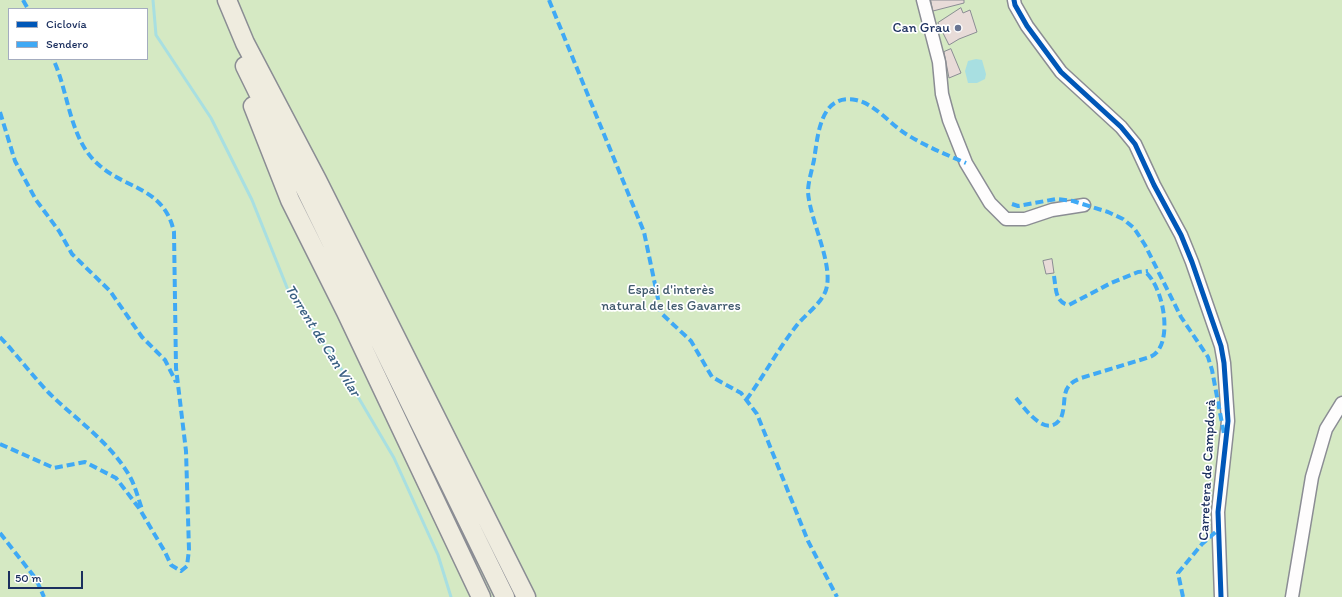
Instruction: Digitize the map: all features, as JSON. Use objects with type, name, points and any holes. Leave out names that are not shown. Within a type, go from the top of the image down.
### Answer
[{"type":"highway","points":[[219,0],[239,53],[278,136],[505,597]]},
{"type":"highway","points":[[227,0],[245,43],[317,180],[526,597]]},
{"type":"highway","points":[[239,53],[250,100],[282,182],[340,299],[481,597]]},
{"type":"street","points":[[923,0],[939,62],[942,94],[947,114],[966,163],[990,203],[1006,219],[1025,219],[1052,210],[1084,205]]},
{"type":"street","name":"Carretera de Campdorà","points":[[1014,0],[1015,5],[1027,26],[1061,72],[1126,132],[1135,144],[1154,185],[1183,239],[1197,275],[1221,346],[1226,386],[1228,422],[1218,512],[1221,597]]},
{"type":"street","points":[[1292,597],[1312,476],[1326,429],[1342,403]]},
{"type":"green space","name":"Espai d'interès natural de les Gavarres","points":[[0,0],[1342,0],[1342,597],[0,597]]},
{"type":"water","points":[[976,59],[982,60],[986,74],[985,79],[977,83],[968,83],[965,71],[968,61]]},
{"type":"building","points":[[931,0],[964,0],[964,3],[933,11]]},
{"type":"building","name":"Can Grau","points":[[961,8],[963,13],[970,10],[977,32],[959,39],[949,45],[938,23]]},
{"type":"building","points":[[951,49],[961,73],[949,78],[944,52]]},
{"type":"building","points":[[1052,259],[1054,273],[1046,274],[1043,261]]},
{"type":"waterway","name":"Torrent de Can Vilar","points":[[153,0],[156,35],[211,118],[252,200],[290,295],[344,373],[394,458],[438,555],[451,597]]},
{"type":"marked path","points":[[23,0],[27,8]]},
{"type":"marked path","points":[[549,0],[644,232],[661,313],[691,341],[712,377],[741,393],[757,414],[808,541],[837,597]]},
{"type":"marked path","points":[[0,444],[54,468],[85,462],[116,478],[139,508],[171,565],[181,571],[187,566],[189,550],[186,451],[176,368],[174,232],[169,217],[162,206],[143,191],[110,173],[89,155],[81,143],[75,129],[63,86],[53,60]]},
{"type":"marked path","points":[[746,400],[790,334],[821,300],[826,290],[828,280],[827,268],[808,192],[817,139],[823,118],[828,109],[835,103],[844,100],[856,100],[863,102],[913,138],[935,150],[966,163]]},
{"type":"marked path","points":[[0,112],[15,161],[36,200],[59,231],[72,254],[110,291],[142,337],[165,360],[176,382]]},
{"type":"marked path","points":[[1012,204],[1018,206],[1056,199],[1073,201],[1108,212],[1123,219],[1134,228],[1145,245],[1181,317],[1208,357],[1212,370],[1224,434]]},
{"type":"marked path","points":[[1016,398],[1031,415],[1043,424],[1049,426],[1055,424],[1061,418],[1066,390],[1074,382],[1081,378],[1150,357],[1158,351],[1162,341],[1164,316],[1157,289],[1151,278],[1144,271]]},
{"type":"marked path","points":[[1054,276],[1059,298],[1064,304],[1069,305],[1111,283],[1138,272],[1148,271]]},
{"type":"marked path","points":[[0,337],[48,392],[112,451],[131,479],[142,509]]},
{"type":"marked path","points":[[1183,597],[1178,573],[1202,544],[1219,529]]},
{"type":"marked path","points":[[0,533],[36,579],[44,597]]},
{"type":"cycle path","points":[[1014,0],[1015,5],[1027,26],[1061,72],[1121,127],[1135,144],[1154,185],[1181,235],[1192,262],[1221,346],[1224,363],[1228,421],[1218,512],[1221,597]]},
{"type":"place","name":"Can Grau","points":[[958,28]]}]
